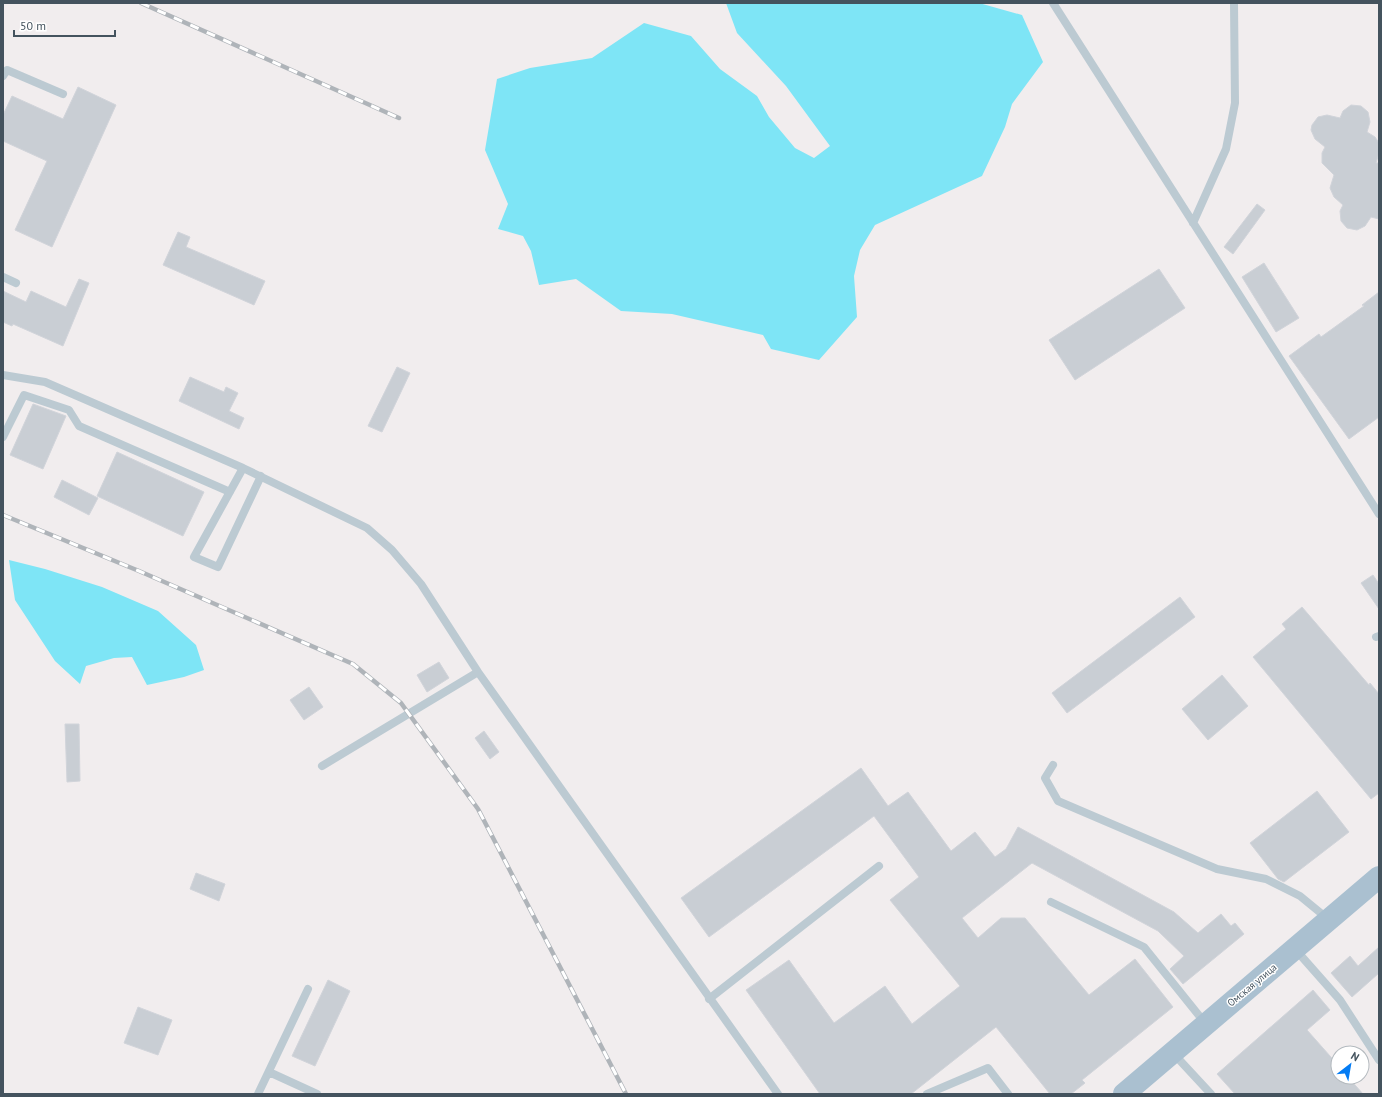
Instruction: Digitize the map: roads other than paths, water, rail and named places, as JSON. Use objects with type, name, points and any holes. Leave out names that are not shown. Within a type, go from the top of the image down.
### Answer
[{"type":"main road","name":"Омская улица","points":[[1124,1094],[1379,877]]},
{"type":"lane","points":[[1054,3],[1379,514]]},
{"type":"lane","points":[[1194,223],[1226,149],[1235,103],[1234,3]]},
{"type":"lane","points":[[3,76],[7,70],[63,94]]},
{"type":"lane","points":[[3,277],[16,282]]},
{"type":"lane","points":[[3,375],[46,382],[261,476],[367,528],[392,550],[421,584],[478,672],[778,1094]]},
{"type":"lane","points":[[3,437],[24,395],[69,410],[79,426],[230,492]]},
{"type":"lane","points":[[243,468],[194,557],[218,567],[261,476]]},
{"type":"lane","points":[[322,766],[478,672]]},
{"type":"lane","points":[[1053,765],[1045,778],[1058,801],[1217,869],[1266,879],[1300,896],[1329,920]]},
{"type":"lane","points":[[709,999],[879,866]]},
{"type":"lane","points":[[1051,902],[1144,947],[1206,1025]]},
{"type":"lane","points":[[1295,949],[1340,1000],[1379,1060]]},
{"type":"lane","points":[[258,1094],[308,989]]},
{"type":"lane","points":[[1173,1053],[1210,1094]]},
{"type":"lane","points":[[927,1094],[988,1068],[1008,1094]]},
{"type":"lane","points":[[269,1072],[318,1094]]},
{"type":"water","points":[[726,3],[979,3],[1022,15],[1043,62],[1012,104],[1005,127],[982,176],[875,225],[860,250],[854,276],[857,317],[819,360],[771,349],[763,335],[672,314],[621,311],[576,279],[539,285],[531,251],[523,236],[498,229],[508,204],[485,150],[497,79],[530,68],[592,58],[644,23],[691,36],[720,69],[757,96],[769,117],[795,148],[814,158],[830,146],[786,86],[737,33]]},
{"type":"water","points":[[9,560],[45,569],[102,587],[158,611],[196,645],[204,670],[184,677],[147,685],[132,657],[114,658],[86,666],[80,684],[55,661],[15,600]]},
{"type":"railway","points":[[141,3],[399,118]]},
{"type":"railway","points":[[3,515],[139,571],[353,664],[401,703],[478,809],[626,1094]]}]
